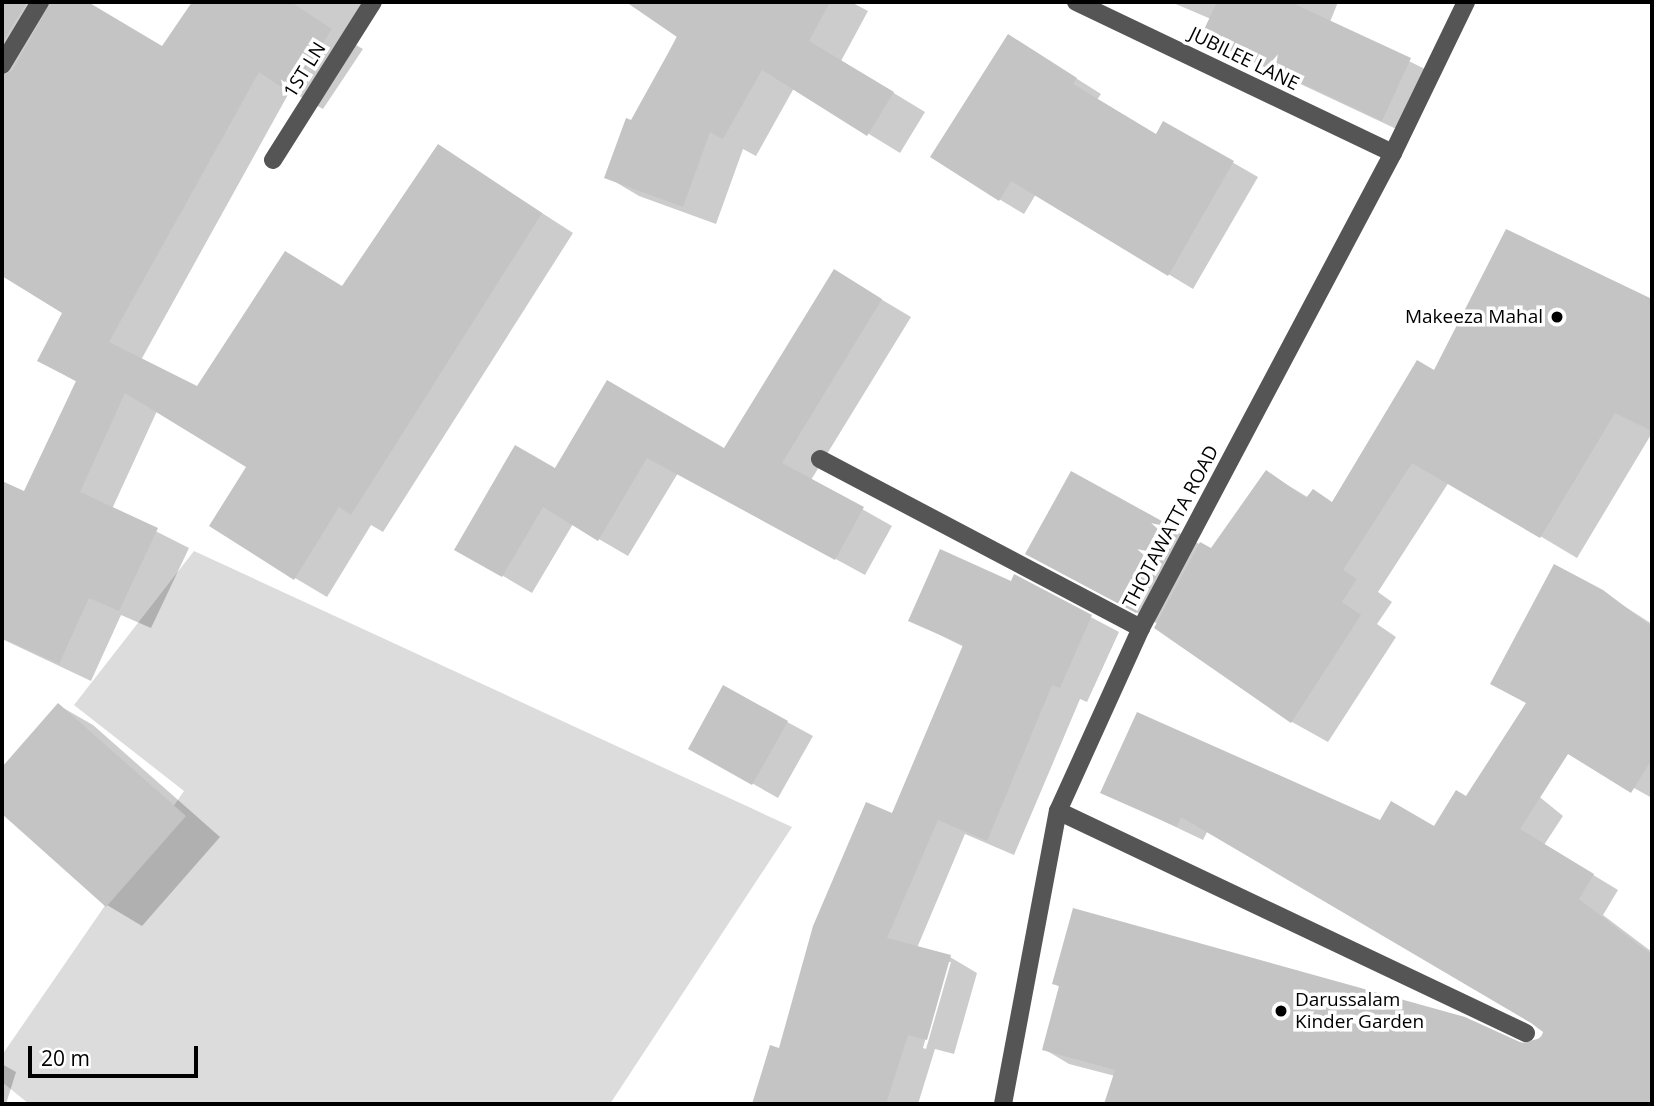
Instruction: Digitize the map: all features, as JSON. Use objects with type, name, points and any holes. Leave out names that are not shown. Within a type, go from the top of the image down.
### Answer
[{"type":"street","points":[[2,65],[40,2]]},
{"type":"street","name":"1ST LN","points":[[273,160],[373,2]]},
{"type":"street","name":"JUBILEE LANE","points":[[1076,2],[1393,153]]},
{"type":"street","name":"THOTAWATTA ROAD","points":[[1003,1104],[1058,811],[1141,628],[1393,153],[1466,2]]},
{"type":"street","points":[[820,459],[1141,628]]},
{"type":"street","points":[[1058,811],[1526,1033]]},
{"type":"shaded area","points":[[194,551],[792,827],[610,1104],[29,1104],[2,1082],[2,1055],[184,791],[74,705]]},
{"type":"building","points":[[2,2],[27,2],[2,43]]},
{"type":"building","points":[[51,2],[88,2],[162,46],[192,2],[291,2],[332,29],[290,93],[259,72],[109,342],[197,386],[285,251],[342,286],[438,144],[542,213],[351,515],[339,507],[294,580],[209,526],[246,467],[125,393],[80,492],[158,528],[119,611],[89,598],[59,664],[2,638],[2,481],[24,491],[76,381],[37,361],[62,313],[2,276],[2,76],[12,71]]},
{"type":"building","points":[[626,2],[830,2],[809,41],[894,92],[867,136],[762,70],[723,139],[710,132],[683,207],[604,178],[626,118],[631,120],[677,37]]},
{"type":"building","points":[[1217,2],[1290,2],[1411,58],[1382,121],[1201,36]]},
{"type":"building","points":[[1008,34],[1077,78],[1073,84],[1156,134],[1163,121],[1234,161],[1168,276],[1011,181],[999,201],[930,157]]},
{"type":"building","points":[[1506,229],[1652,299],[1652,431],[1615,413],[1540,538],[1412,463],[1343,570],[1357,579],[1342,602],[1361,615],[1291,723],[1154,628],[1200,542],[1211,548],[1266,470],[1306,498],[1313,489],[1332,502],[1417,360],[1434,370]]},
{"type":"building","points":[[834,269],[882,299],[782,463],[864,507],[835,560],[647,458],[598,541],[543,507],[502,577],[454,550],[515,445],[555,468],[607,380],[724,448]]},
{"type":"building","points":[[1071,471],[1180,531],[1136,613],[1025,554]]},
{"type":"building","points":[[940,549],[1011,581],[1014,574],[1092,615],[1060,688],[1052,685],[987,841],[938,820],[887,938],[951,955],[927,1040],[908,1035],[886,1104],[752,1104],[770,1045],[779,1048],[813,926],[866,802],[892,813],[963,645],[908,621]]},
{"type":"building","points":[[1554,564],[1603,590],[1652,627],[1652,759],[1631,793],[1568,754],[1520,829],[1594,874],[1579,899],[1652,955],[1652,1104],[1104,1104],[1115,1070],[1042,1050],[1059,986],[1052,984],[1073,908],[1465,1017],[1522,1043],[1541,1038],[1543,1032],[1531,1023],[1181,817],[1177,827],[1100,793],[1137,712],[1380,820],[1391,801],[1434,826],[1456,790],[1466,796],[1526,703],[1490,684]]},
{"type":"building","points":[[723,685],[788,721],[752,785],[688,749]]},
{"type":"building","points":[[58,703],[186,816],[106,907],[2,814],[2,767]]},
{"type":"place","name":"Makeeza Mahal","points":[[1557,317]]},
{"type":"place","name":"Darussalam Kinder Garden","points":[[1281,1011]]}]
